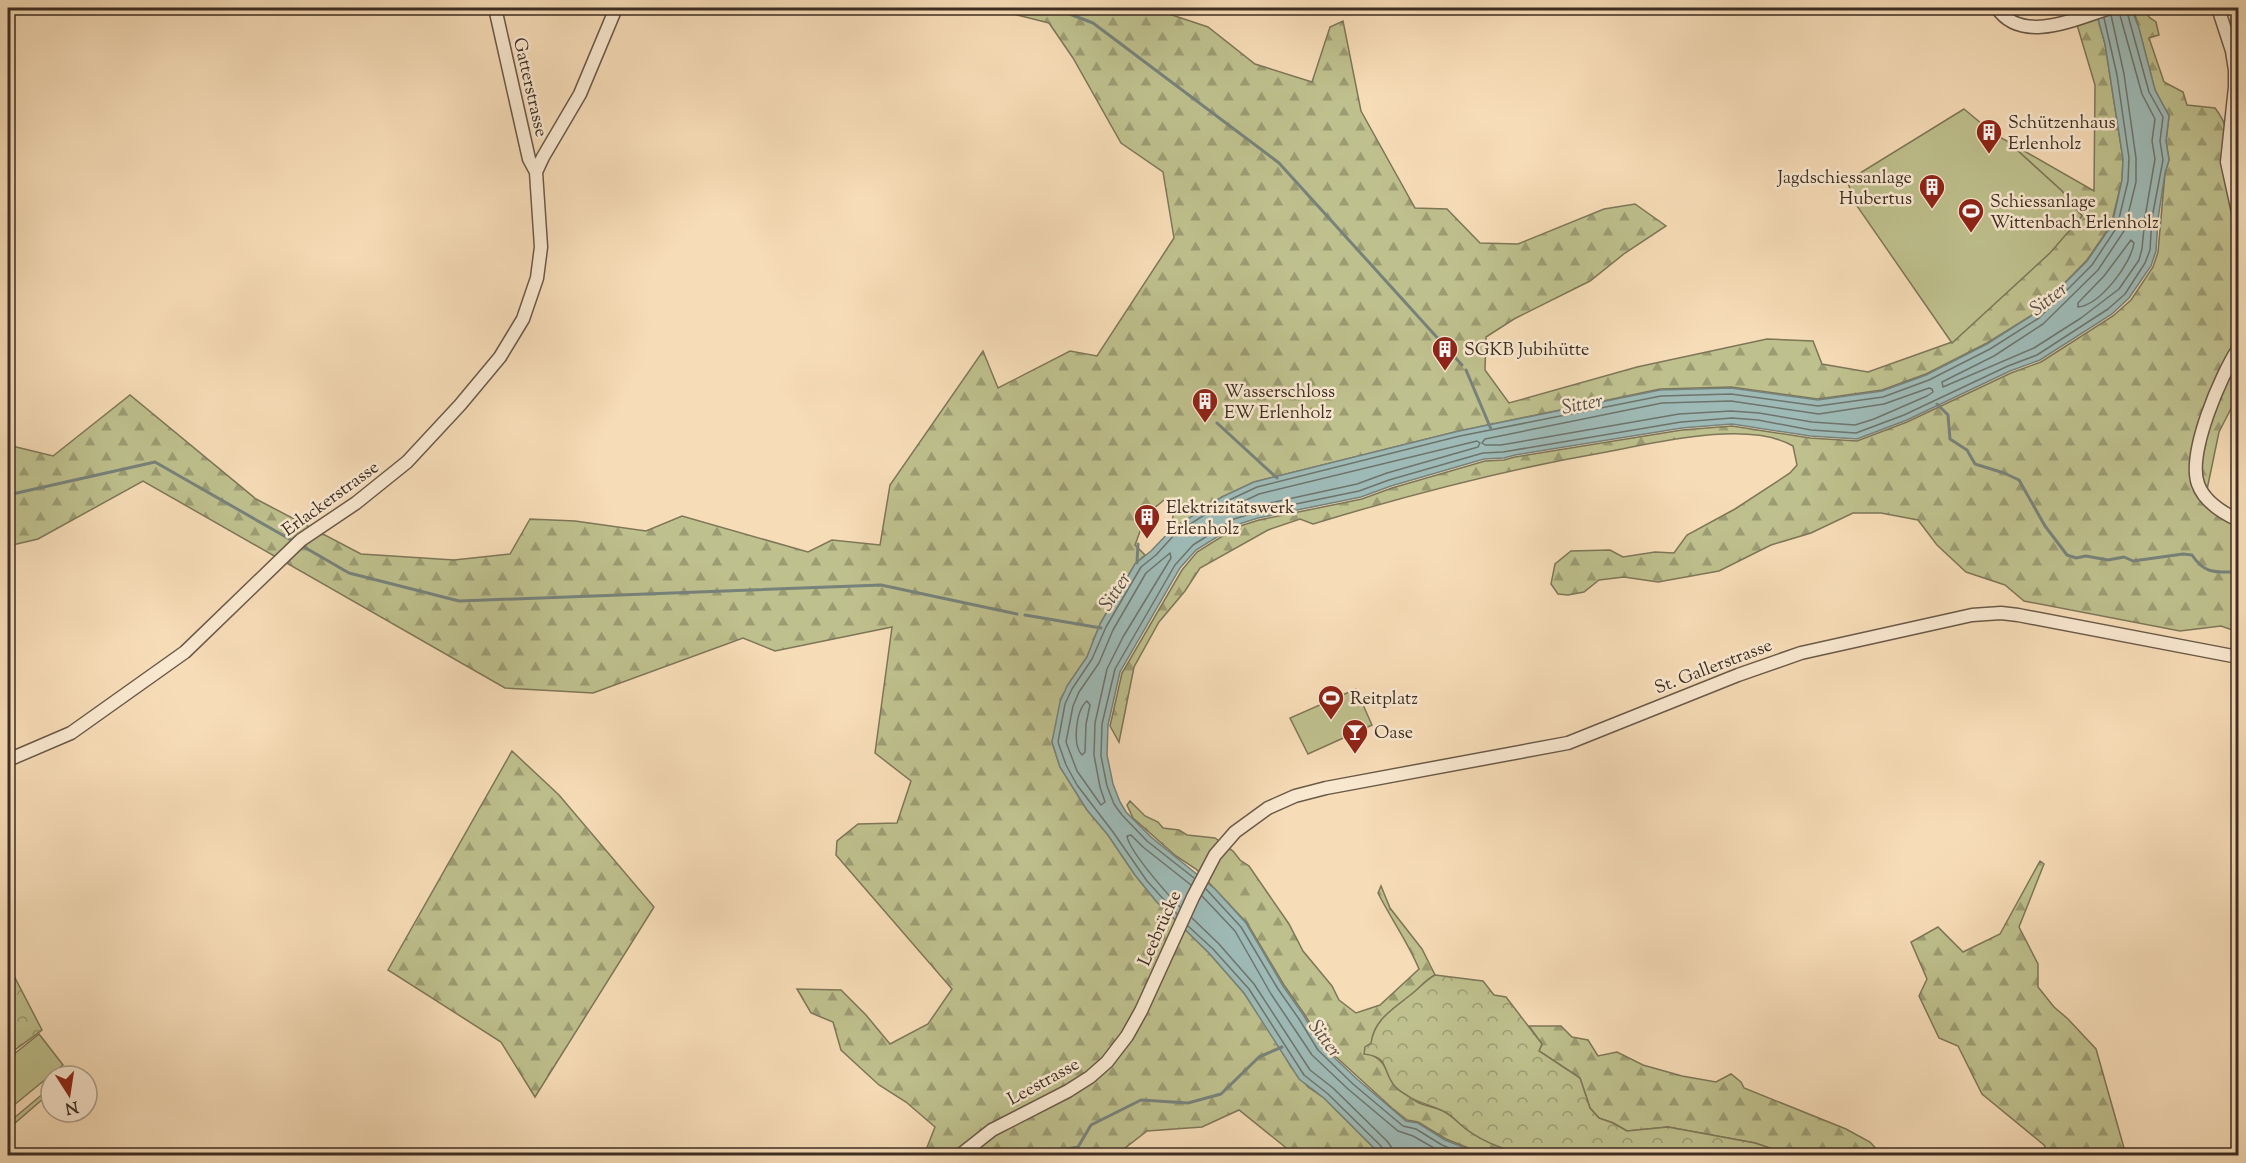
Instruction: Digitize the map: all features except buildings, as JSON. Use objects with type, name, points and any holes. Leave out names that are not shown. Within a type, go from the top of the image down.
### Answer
[{"type":"street","name":"Gatterstrasse","points":[[495,8],[529,159],[536,172]]},
{"type":"street","points":[[536,172],[580,94],[616,8]]},
{"type":"street","points":[[1997,8],[2004,17],[2012,22],[2035,27],[2052,25],[2110,8]]},
{"type":"street","points":[[2218,8],[2229,41],[2235,70],[2227,162],[2238,212]]},
{"type":"street","name":"Erlackerstrasse","points":[[8,760],[71,733],[185,652],[301,540],[386,481],[427,442],[500,357],[516,333],[531,301],[541,247],[536,172]]},
{"type":"street","points":[[2238,349],[2229,363],[2207,416],[2195,469],[2197,483],[2202,494],[2211,503],[2238,520]]},
{"type":"street","name":"St. Gallerstrasse","points":[[1221,848],[1235,832],[1255,816],[1268,808],[1301,795],[1568,743],[1801,652],[1972,615],[2001,613],[2018,615],[2238,657]]},
{"type":"street","name":"Leebrücke","points":[[1133,1025],[1202,878],[1221,848]]},
{"type":"street","name":"Leestrasse","points":[[959,1155],[992,1130],[1068,1091],[1090,1077],[1117,1049],[1133,1025]]},
{"type":"green space","points":[[989,8],[1151,8],[1208,27],[1255,64],[1312,82],[1330,27],[1343,21],[1361,111],[1415,208],[1447,209],[1480,243],[1518,244],[1604,209],[1635,204],[1666,226],[1625,253],[1590,281],[1514,319],[1486,337],[1485,370],[1509,403],[1637,367],[1767,339],[1813,341],[1822,364],[1868,372],[1952,342],[2082,216],[2062,191],[2007,141],[2094,191],[2095,85],[2072,8],[2095,8],[2105,44],[2123,159],[2122,180],[2111,225],[2087,260],[2034,314],[1987,343],[1926,374],[1882,390],[1818,399],[1731,387],[1660,389],[1459,431],[1254,482],[1222,497],[1172,529],[1174,500],[1164,500],[1146,515],[1135,545],[1145,555],[1135,564],[1100,624],[1087,657],[1067,686],[1052,742],[1060,767],[1087,810],[1156,901],[1209,953],[1244,993],[1271,1032],[1291,1067],[1308,1087],[1324,1098],[1381,1155],[1295,1155],[1239,1110],[1202,1127],[1147,1131],[1116,1155],[881,1155],[882,1152],[907,1154],[926,1150],[935,1127],[906,1102],[879,1085],[841,1050],[833,1022],[811,1013],[797,989],[841,990],[890,1044],[928,1024],[952,989],[836,855],[837,841],[858,824],[897,823],[911,781],[875,753],[892,627],[775,651],[743,638],[593,693],[505,688],[143,481],[38,539],[8,546],[8,445],[53,456],[130,395],[256,499],[361,554],[454,560],[510,554],[530,519],[575,521],[646,531],[682,516],[808,552],[832,540],[880,545],[890,485],[983,351],[998,388],[1070,351],[1097,356],[1174,238],[1163,172],[1121,143],[1073,58],[1049,23]]},
{"type":"green space","points":[[2137,8],[2146,8],[2149,17],[2156,22],[2159,35],[2149,38],[2164,82],[2183,92],[2187,105],[2215,108],[2225,128],[2222,150],[2231,152],[2238,147],[2238,395],[2219,432],[2204,504],[2217,515],[2237,526],[2238,524],[2238,632],[2221,626],[2180,631],[2024,601],[2005,585],[1966,572],[1937,545],[1918,520],[1881,513],[1853,513],[1811,533],[1771,545],[1719,571],[1658,582],[1624,577],[1599,580],[1584,592],[1558,594],[1551,584],[1555,564],[1571,551],[1610,550],[1623,557],[1655,552],[1674,553],[1687,535],[1735,509],[1790,473],[1797,465],[1793,446],[1774,438],[1751,434],[1698,436],[1528,467],[1420,493],[1313,524],[1300,519],[1268,530],[1200,568],[1185,591],[1159,622],[1134,667],[1119,742],[1110,726],[1122,673],[1182,570],[1197,552],[1237,527],[1259,520],[1362,499],[1485,461],[1504,460],[1682,430],[1732,426],[1810,438],[1857,441],[1907,422],[2011,373],[2041,362],[2113,316],[2131,300],[2153,267],[2158,252],[2165,173],[2169,160],[2166,141],[2169,116],[2155,90],[2135,15],[2138,12]]},
{"type":"green space","name":"Schiessanlage Wittenbach Erlenholz","points":[[1964,109],[1994,134],[2007,141],[2062,191],[2082,216],[2050,253],[1952,343],[1857,206],[1847,181]]},
{"type":"green space","name":"Reitplatz","points":[[1356,689],[1372,725],[1308,754],[1290,718]]},
{"type":"green space","points":[[512,751],[559,795],[654,907],[535,1097],[501,1042],[388,970]]},
{"type":"green space","points":[[1130,801],[1145,816],[1158,822],[1163,828],[1179,830],[1187,835],[1215,838],[1249,866],[1289,924],[1303,951],[1332,986],[1339,1000],[1356,1013],[1380,1005],[1419,969],[1378,893],[1381,886],[1390,908],[1422,949],[1435,975],[1381,1020],[1373,1035],[1372,1055],[1385,1067],[1393,1083],[1413,1100],[1445,1112],[1466,1129],[1489,1142],[1505,1149],[1530,1155],[1486,1155],[1446,1139],[1418,1122],[1407,1120],[1392,1108],[1323,1045],[1247,923],[1196,869],[1176,856],[1133,818],[1127,805]]},
{"type":"green space","points":[[2040,861],[2044,864],[2019,927],[2038,964],[2038,987],[2054,1007],[2096,1049],[2126,1155],[2049,1155],[2044,1145],[1982,1094],[1958,1046],[1939,1038],[1919,996],[1927,979],[1911,942],[1938,927],[1963,952],[2000,934]]},
{"type":"green space","points":[[12,972],[42,1030],[8,1055],[8,976]]},
{"type":"green space","points":[[1435,975],[1483,981],[1494,995],[1506,997],[1542,1044],[1539,1051],[1580,1078],[1590,1108],[1599,1118],[1627,1131],[1668,1127],[1755,1143],[1790,1155],[1530,1156],[1481,1139],[1445,1112],[1417,1101],[1400,1091],[1393,1084],[1384,1064],[1372,1055],[1364,1054],[1365,1047],[1371,1043],[1380,1021]]},
{"type":"green space","points":[[1529,1026],[1561,1026],[1572,1037],[1588,1040],[1598,1056],[1617,1052],[1643,1065],[1682,1076],[1716,1082],[1731,1074],[1741,1082],[1744,1088],[1846,1129],[1870,1142],[1882,1155],[1790,1155],[1755,1143],[1668,1127],[1627,1131],[1599,1118],[1590,1108],[1580,1078],[1539,1051],[1542,1044]]},
{"type":"green space","points":[[39,1034],[62,1064],[39,1064],[39,1085],[8,1110],[8,1059]]},
{"type":"green space","points":[[39,1097],[39,1102],[8,1129],[8,1123]]},
{"type":"water","points":[[2095,8],[2131,8],[2139,28],[2155,90],[2169,116],[2166,141],[2169,160],[2158,219],[2156,251],[2151,266],[2129,298],[2112,314],[2040,360],[2010,371],[1907,420],[1857,439],[1810,436],[1732,424],[1682,428],[1504,458],[1484,459],[1361,497],[1258,518],[1236,525],[1196,550],[1180,568],[1120,672],[1108,725],[1107,755],[1113,784],[1126,812],[1151,837],[1215,889],[1246,923],[1322,1046],[1406,1121],[1418,1123],[1445,1140],[1483,1155],[1381,1155],[1324,1098],[1299,1079],[1244,993],[1209,953],[1156,901],[1087,810],[1060,767],[1052,742],[1060,702],[1067,686],[1087,657],[1100,624],[1135,564],[1172,529],[1222,497],[1254,482],[1459,431],[1660,390],[1731,388],[1818,400],[1882,391],[1926,375],[1987,344],[2034,314],[2087,261],[2112,225],[2122,180],[2123,159],[2105,44]]},
{"type":"waterway","points":[[1054,8],[1093,23],[1279,163],[1462,365]]},
{"type":"waterway","points":[[1466,370],[1491,429]]},
{"type":"waterway","points":[[1937,404],[1948,415],[1950,439],[1967,450],[1975,464],[2019,480],[2045,526],[2067,555],[2076,558],[2086,556],[2108,560],[2124,557],[2133,561],[2183,554],[2192,555],[2202,566],[2212,571],[2238,572]]},
{"type":"waterway","points":[[1217,423],[1277,478]]},
{"type":"waterway","points":[[8,495],[155,462],[293,541]]},
{"type":"waterway","points":[[1137,563],[1138,544]]},
{"type":"waterway","points":[[304,547],[349,573],[459,601],[881,585],[1017,614]]},
{"type":"waterway","points":[[1025,615],[1101,628]]},
{"type":"waterway","points":[[1044,1156],[1046,1152],[1078,1147],[1091,1125],[1141,1100],[1188,1103],[1221,1094],[1259,1057],[1282,1047]]},
{"type":"place","name":"Schützenhaus Erlenholz","points":[[1989,155]]},
{"type":"place","name":"Jagdschiessanlage Hubertus","points":[[1932,210]]},
{"type":"place","name":"Schiessanlage Wittenbach Erlenholz","points":[[1971,234]]},
{"type":"place","name":"SGKB Jubihütte","points":[[1445,372]]},
{"type":"place","name":"Wasserschloss EW Erlenholz","points":[[1205,424]]},
{"type":"place","name":"Elektrizitätswerk Erlenholz","points":[[1147,540]]},
{"type":"place","name":"Reitplatz","points":[[1331,721]]},
{"type":"place","name":"Oase","points":[[1355,755]]},
{"type":"water label","name":"Sitter","points":[[2048,298]]},
{"type":"water label","name":"Sitter","points":[[1582,403]]},
{"type":"water label","name":"Sitter","points":[[1114,591]]},
{"type":"water label","name":"Sitter","points":[[1326,1038]]}]
